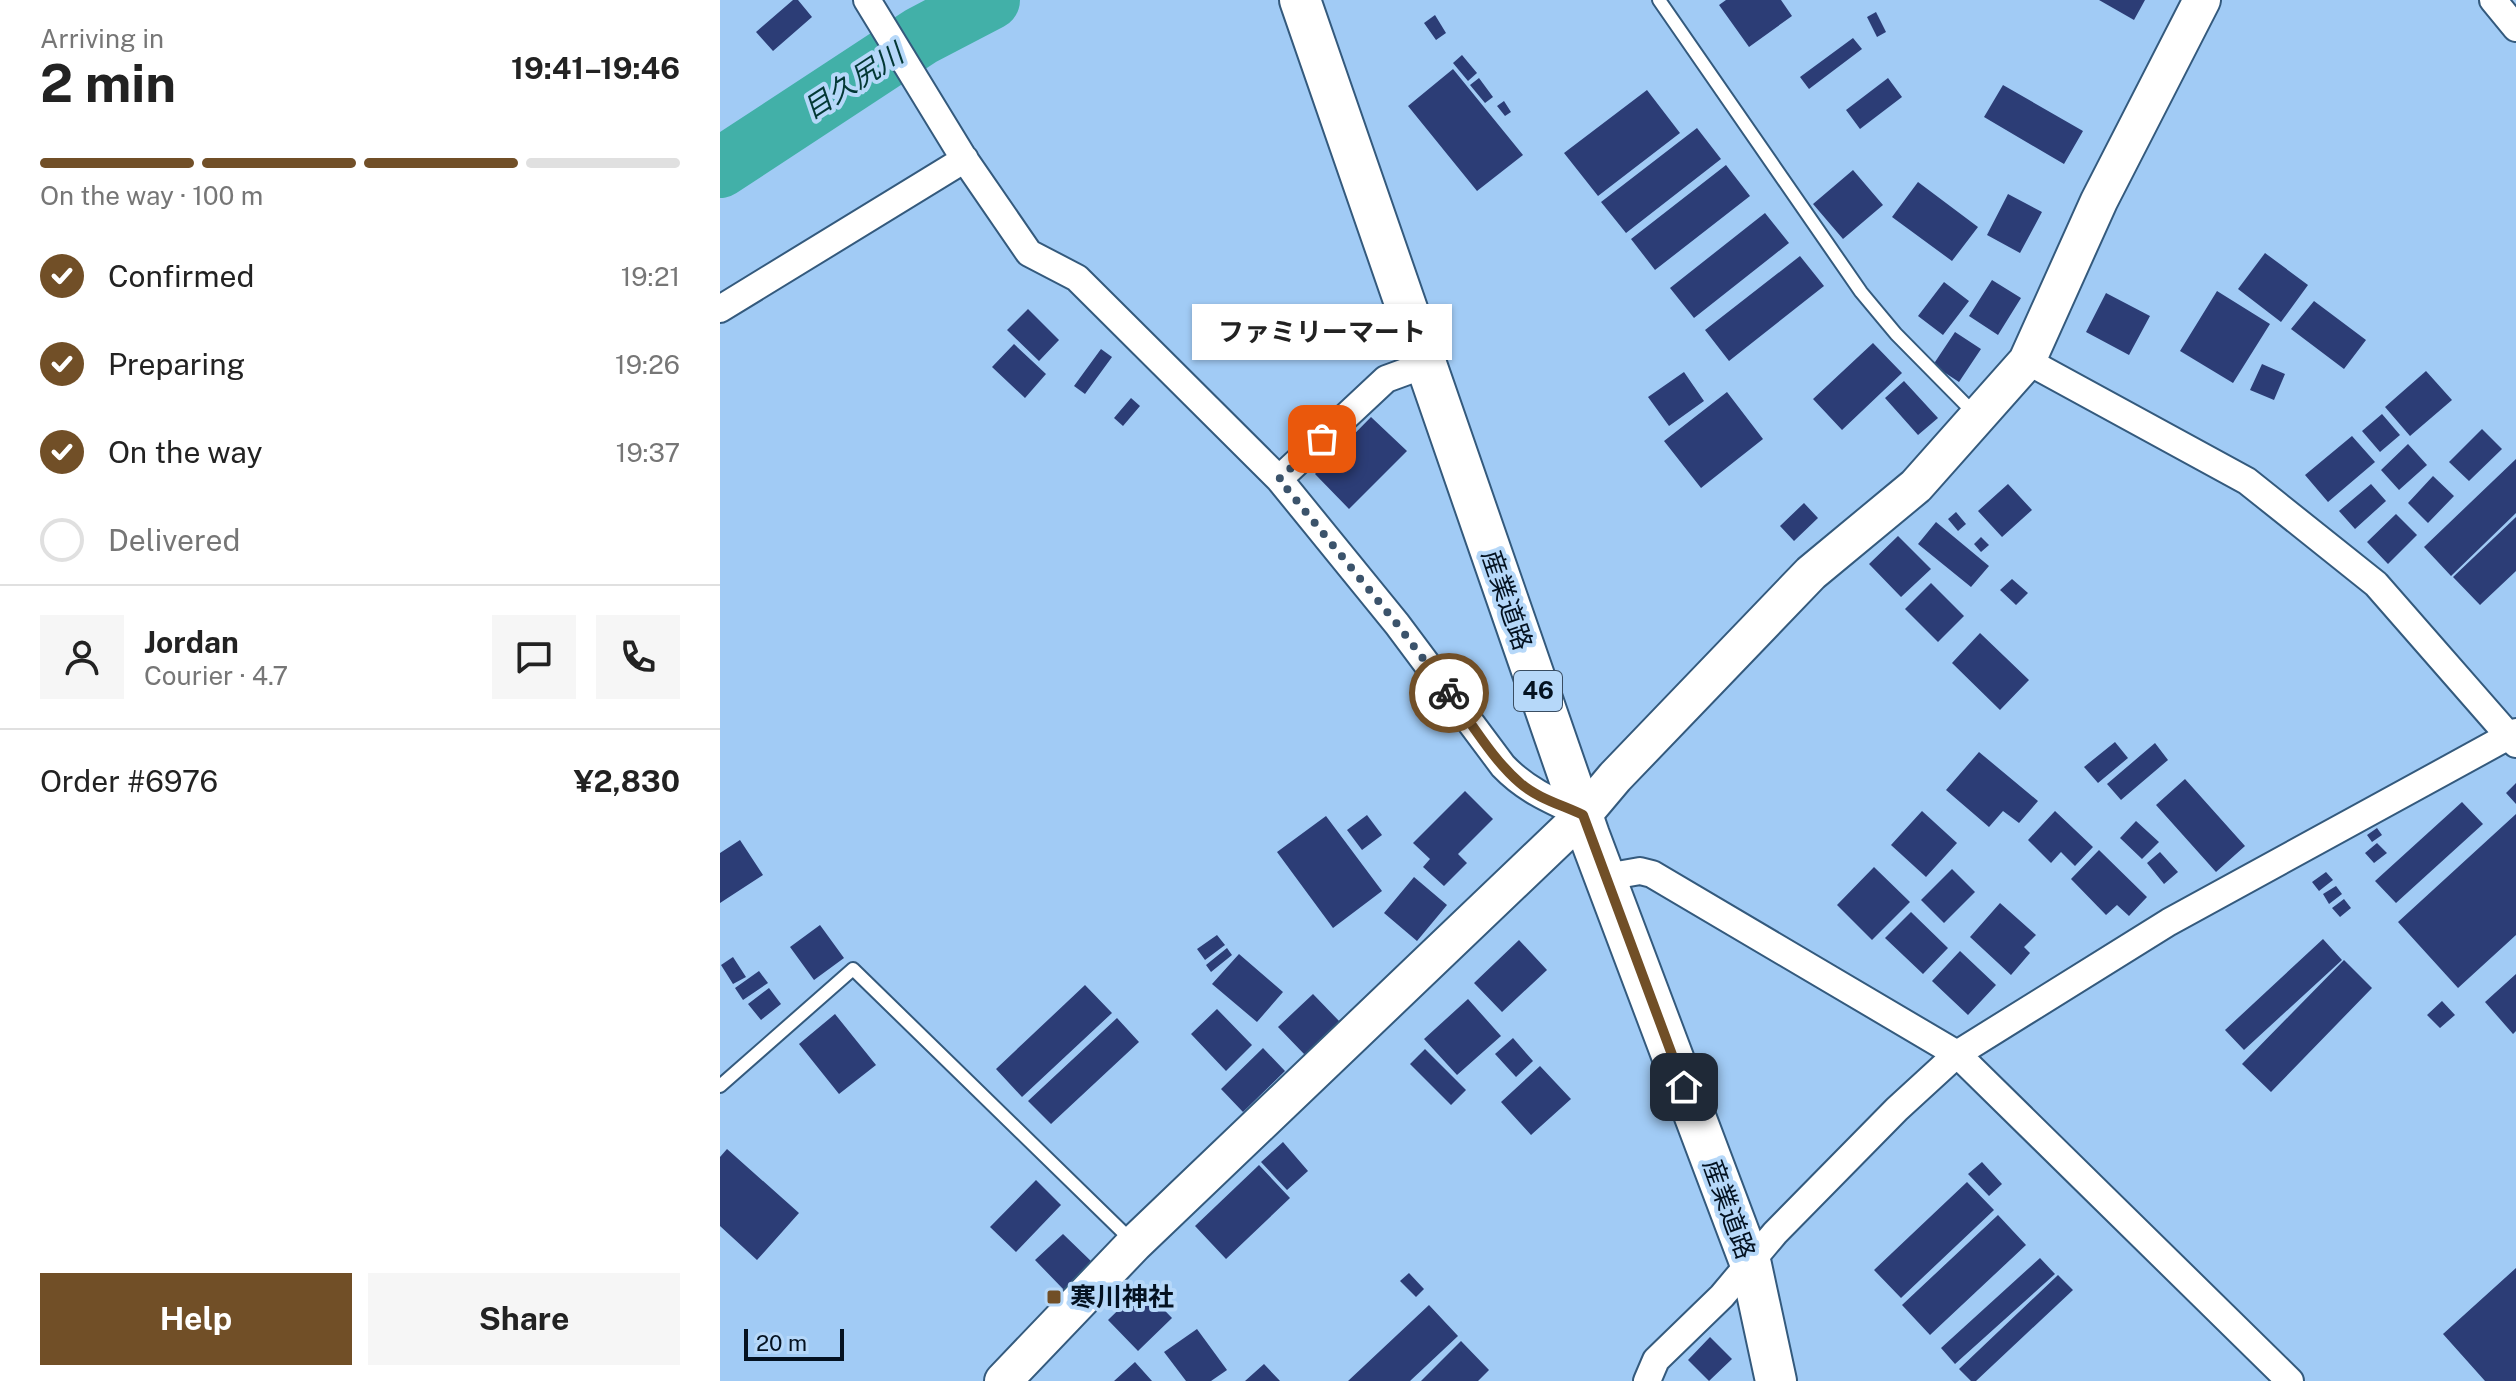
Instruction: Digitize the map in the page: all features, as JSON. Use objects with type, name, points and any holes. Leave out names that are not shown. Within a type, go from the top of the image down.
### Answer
[{"type":"main road","name":"産業道路","points":[[1300,0],[1583,815],[1751,1265],[1776,1381]]},
{"type":"street","points":[[1015,1377],[1134,1244],[1583,815],[1615,777],[1811,573],[1916,486],[1979,418],[2027,361],[2099,201],[2202,0]]},
{"type":"street","points":[[2493,0],[2516,28]]},
{"type":"street","points":[[871,5],[964,158],[1029,253],[1077,278],[1279,479],[1397,624],[1503,766],[1536,794],[1583,815]]},
{"type":"street","points":[[720,309],[964,158]]},
{"type":"street","points":[[1647,1381],[1656,1360],[1751,1265],[1775,1233],[1897,1109],[1957,1054],[2169,922],[2514,737],[2376,584],[2247,481],[2027,361]]},
{"type":"street","points":[[1279,479],[1386,379],[1427,364]]},
{"type":"street","points":[[1606,877],[1640,871],[1652,874],[1957,1054],[2290,1381]]},
{"type":"lane","points":[[1659,0],[1861,292],[1896,334],[1979,418]]},
{"type":"lane","points":[[720,1086],[853,969],[1134,1244]]},
{"type":"building","points":[[793,0],[798,0],[812,17],[773,51],[756,32]]},
{"type":"building","points":[[1726,0],[1781,0],[1792,16],[1749,47],[1719,5]]},
{"type":"building","points":[[2099,0],[2145,0],[2134,20]]},
{"type":"building","points":[[1876,12],[1886,32],[1877,37],[1867,17]]},
{"type":"building","points":[[1435,15],[1446,33],[1436,40],[1424,23]]},
{"type":"building","points":[[1853,38],[1862,49],[1809,89],[1800,77]]},
{"type":"building","points":[[1462,55],[1477,73],[1468,81],[1453,63]]},
{"type":"building","points":[[1453,69],[1523,155],[1477,191],[1408,106]]},
{"type":"building","points":[[1479,78],[1493,97],[1485,103],[1470,85]]},
{"type":"building","points":[[1888,78],[1902,97],[1860,129],[1846,110]]},
{"type":"building","points":[[2003,85],[2083,131],[2064,164],[1984,117]]},
{"type":"building","points":[[1647,90],[1680,133],[1598,196],[1564,153]]},
{"type":"building","points":[[1504,101],[1511,112],[1505,116],[1497,106]]},
{"type":"building","points":[[1697,128],[1721,159],[1626,233],[1601,202]]},
{"type":"building","points":[[1726,165],[1750,196],[1655,270],[1631,239]]},
{"type":"building","points":[[1853,170],[1883,205],[1843,239],[1813,204]]},
{"type":"building","points":[[1918,182],[1978,227],[1952,261],[1892,217]]},
{"type":"building","points":[[2008,194],[2042,212],[2020,253],[1987,235]]},
{"type":"building","points":[[1765,213],[1789,243],[1694,318],[1670,288]]},
{"type":"building","points":[[2265,253],[2308,285],[2281,322],[2238,289]]},
{"type":"building","points":[[1800,256],[1824,286],[1729,361],[1705,330]]},
{"type":"building","points":[[1992,280],[2021,298],[1998,335],[1969,316]]},
{"type":"building","points":[[1944,282],[1969,301],[1943,335],[1918,316]]},
{"type":"building","points":[[2217,291],[2270,324],[2233,383],[2180,351]]},
{"type":"building","points":[[2106,293],[2150,316],[2129,355],[2086,332]]},
{"type":"building","points":[[2314,301],[2366,340],[2344,369],[2291,329]]},
{"type":"building","points":[[1028,309],[1059,340],[1039,361],[1007,330]]},
{"type":"building","points":[[1955,332],[1981,349],[1959,382],[1933,365]]},
{"type":"building","points":[[1873,343],[1902,373],[1842,430],[1813,399]]},
{"type":"building","points":[[1014,344],[1046,374],[1025,398],[992,367]]},
{"type":"building","points":[[1101,349],[1112,357],[1085,394],[1074,386]]},
{"type":"building","points":[[2262,364],[2285,374],[2274,400],[2250,390]]},
{"type":"building","points":[[2426,371],[2452,400],[2410,436],[2385,407]]},
{"type":"building","points":[[1684,372],[1704,401],[1669,426],[1648,397]]},
{"type":"building","points":[[1904,381],[1938,418],[1918,435],[1885,398]]},
{"type":"building","points":[[1727,392],[1763,439],[1701,488],[1664,441]]},
{"type":"building","points":[[1131,398],[1140,406],[1123,426],[1114,418]]},
{"type":"building","points":[[2382,414],[2400,435],[2380,452],[2362,431]]},
{"type":"building","points":[[1371,417],[1407,451],[1349,509],[1315,474]]},
{"type":"building","points":[[2482,429],[2502,449],[2469,481],[2449,462]]},
{"type":"building","points":[[2352,436],[2375,462],[2328,502],[2305,475]]},
{"type":"building","points":[[2408,444],[2427,465],[2399,490],[2381,470]]},
{"type":"building","points":[[2516,459],[2516,513],[2451,576],[2424,547]]},
{"type":"building","points":[[2433,476],[2454,496],[2428,523],[2408,503]]},
{"type":"building","points":[[2008,484],[2032,510],[2002,537],[1978,511]]},
{"type":"building","points":[[2371,484],[2386,501],[2355,529],[2339,511]]},
{"type":"building","points":[[1804,503],[1818,518],[1794,541],[1780,526]]},
{"type":"building","points":[[1956,512],[1966,524],[1958,531],[1948,519]]},
{"type":"building","points":[[2396,514],[2417,535],[2388,564],[2367,542]]},
{"type":"building","points":[[2516,517],[2516,571],[2480,605],[2453,577]]},
{"type":"building","points":[[1936,522],[1989,566],[1971,587],[1918,544]]},
{"type":"building","points":[[1898,536],[1931,569],[1901,597],[1869,564]]},
{"type":"building","points":[[1981,537],[1989,545],[1981,552],[1974,544]]},
{"type":"building","points":[[2012,579],[2028,593],[2016,605],[2000,590]]},
{"type":"building","points":[[1931,583],[1964,616],[1938,642],[1905,609]]},
{"type":"building","points":[[1980,633],[2029,680],[2000,710],[1952,663]]},
{"type":"building","points":[[2115,742],[2128,758],[2098,783],[2084,767]]},
{"type":"building","points":[[2155,743],[2168,760],[2121,800],[2107,784]]},
{"type":"building","points":[[1979,752],[2038,801],[2019,823],[2003,811],[1989,827],[1946,790]]},
{"type":"building","points":[[2185,779],[2245,846],[2216,872],[2156,805]]},
{"type":"building","points":[[2516,783],[2516,804],[2506,793]]},
{"type":"building","points":[[1465,791],[1493,819],[1458,854],[1467,863],[1444,886],[1423,867],[1430,859],[1413,843]]},
{"type":"building","points":[[2462,802],[2483,824],[2396,903],[2375,881]]},
{"type":"building","points":[[1922,811],[1957,843],[1926,877],[1891,845]]},
{"type":"building","points":[[2055,811],[2093,847],[2075,866],[2061,852],[2051,863],[2028,840]]},
{"type":"building","points":[[2516,814],[2516,935],[2458,988],[2398,922]]},
{"type":"building","points":[[1367,815],[1382,835],[1362,850],[1347,830]]},
{"type":"building","points":[[1326,816],[1382,891],[1333,928],[1277,852]]},
{"type":"building","points":[[2136,821],[2159,842],[2142,859],[2120,838]]},
{"type":"building","points":[[2377,828],[2382,835],[2372,842],[2367,835]]},
{"type":"building","points":[[740,840],[763,875],[720,903],[720,853]]},
{"type":"building","points":[[2377,843],[2387,853],[2374,863],[2365,853]]},
{"type":"building","points":[[2099,850],[2147,897],[2129,916],[2117,905],[2106,915],[2071,879]]},
{"type":"building","points":[[2160,852],[2178,872],[2164,884],[2147,863]]},
{"type":"building","points":[[1874,867],[1910,902],[1872,940],[1837,905]]},
{"type":"building","points":[[1952,869],[1975,892],[1944,923],[1921,900]]},
{"type":"building","points":[[2326,872],[2333,880],[2319,891],[2312,882]]},
{"type":"building","points":[[1414,877],[1447,905],[1417,941],[1384,913]]},
{"type":"building","points":[[2336,886],[2342,894],[2329,904],[2323,894]]},
{"type":"building","points":[[2344,899],[2351,908],[2340,917],[2332,908]]},
{"type":"building","points":[[2000,903],[2036,935],[2024,947],[2030,953],[2011,975],[1970,937]]},
{"type":"building","points":[[1911,912],[1948,948],[1923,974],[1885,938]]},
{"type":"building","points":[[820,925],[844,958],[814,980],[790,947]]},
{"type":"building","points":[[1217,935],[1225,945],[1205,960],[1197,949]]},
{"type":"building","points":[[2323,939],[2342,960],[2244,1050],[2225,1030]]},
{"type":"building","points":[[1519,940],[1547,970],[1502,1012],[1474,983]]},
{"type":"building","points":[[1227,948],[1232,955],[1211,972],[1206,965]]},
{"type":"building","points":[[1960,951],[1996,985],[1968,1015],[1932,981]]},
{"type":"building","points":[[1239,954],[1283,992],[1257,1022],[1212,984]]},
{"type":"building","points":[[733,957],[746,977],[733,984],[721,965]]},
{"type":"building","points":[[2344,960],[2372,988],[2271,1092],[2242,1064]]},
{"type":"building","points":[[759,971],[768,983],[743,1000],[735,988]]},
{"type":"building","points":[[2516,974],[2516,1031],[2513,1034],[2485,1002]]},
{"type":"building","points":[[1085,985],[1112,1013],[1022,1097],[996,1069]]},
{"type":"building","points":[[769,988],[781,1004],[761,1020],[748,1004]]},
{"type":"building","points":[[1313,994],[1340,1022],[1305,1055],[1278,1027]]},
{"type":"building","points":[[1468,999],[1501,1036],[1457,1075],[1424,1039]]},
{"type":"building","points":[[2442,1001],[2455,1015],[2440,1028],[2427,1015]]},
{"type":"building","points":[[1217,1009],[1252,1045],[1226,1071],[1191,1034]]},
{"type":"building","points":[[835,1014],[876,1065],[839,1094],[799,1044]]},
{"type":"building","points":[[1117,1018],[1139,1042],[1051,1124],[1028,1101]]},
{"type":"building","points":[[1513,1038],[1533,1061],[1516,1077],[1495,1054]]},
{"type":"building","points":[[1263,1048],[1285,1071],[1243,1112],[1221,1089]]},
{"type":"building","points":[[1425,1049],[1466,1090],[1451,1105],[1410,1064]]},
{"type":"building","points":[[1540,1066],[1571,1099],[1531,1135],[1501,1102]]},
{"type":"building","points":[[1283,1142],[1308,1171],[1287,1190],[1261,1162]]},
{"type":"building","points":[[727,1149],[799,1213],[757,1260],[720,1226],[720,1157]]},
{"type":"building","points":[[1982,1162],[2002,1184],[1989,1196],[1968,1174]]},
{"type":"building","points":[[1259,1165],[1290,1198],[1226,1259],[1195,1226]]},
{"type":"building","points":[[1036,1180],[1061,1205],[1016,1252],[990,1227]]},
{"type":"building","points":[[1967,1182],[1994,1210],[1901,1298],[1874,1270]]},
{"type":"building","points":[[1998,1215],[2026,1245],[1930,1335],[1902,1305]]},
{"type":"building","points":[[1063,1234],[1093,1263],[1065,1291],[1035,1260]]},
{"type":"building","points":[[2040,1258],[2055,1274],[1955,1364],[1941,1348]]},
{"type":"building","points":[[2516,1268],[2516,1381],[2485,1381],[2443,1334]]},
{"type":"building","points":[[1409,1273],[1424,1289],[1416,1297],[1400,1281]]},
{"type":"building","points":[[2058,1275],[2073,1290],[1976,1381],[1971,1381],[1959,1369]]},
{"type":"building","points":[[1142,1287],[1172,1318],[1138,1351],[1108,1320]]},
{"type":"building","points":[[1429,1305],[1458,1336],[1410,1381],[1348,1381]]},
{"type":"building","points":[[1197,1329],[1227,1370],[1211,1381],[1186,1381],[1164,1352]]},
{"type":"building","points":[[1710,1337],[1732,1359],[1709,1381],[1688,1360]]},
{"type":"building","points":[[1461,1341],[1489,1370],[1478,1381],[1421,1381]]},
{"type":"building","points":[[1135,1362],[1152,1381],[1114,1381]]},
{"type":"building","points":[[1264,1364],[1280,1381],[1245,1381]]},
{"type":"waterway","name":"目久尻川","points":[[720,168],[921,36],[990,0]]},
{"type":"way so far","points":[[1322,439],[1279,479],[1449,693]]},
{"type":"place","name":"ファミリーマート","points":[[1322,439]]},
{"type":"place","name":"寒川神社","points":[[1054,1297]]},
{"type":"route","points":[[1449,693],[1503,766],[1520,783],[1536,794],[1583,815],[1684,1087]]}]
